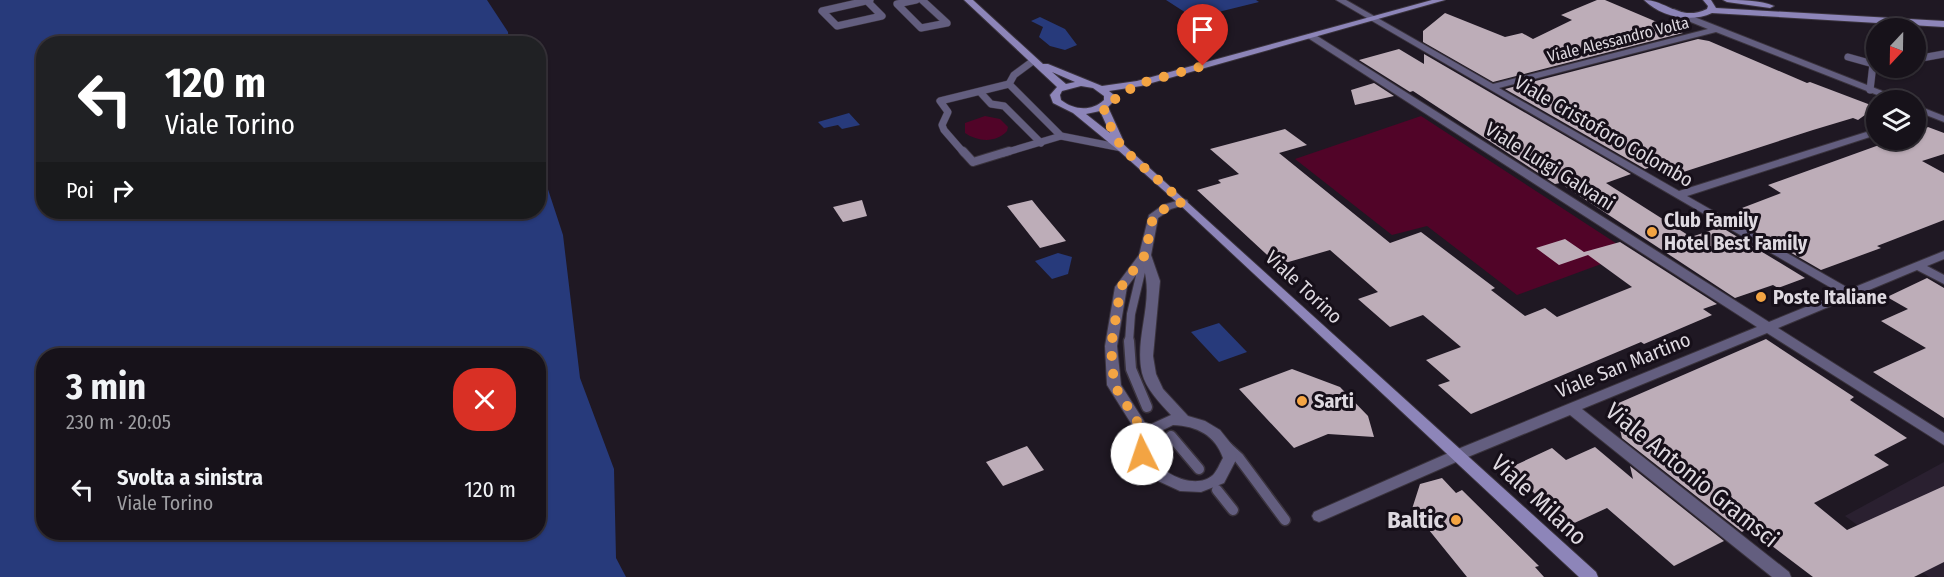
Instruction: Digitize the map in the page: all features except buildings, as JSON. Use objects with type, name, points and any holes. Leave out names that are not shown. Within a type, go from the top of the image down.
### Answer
[{"type":"street","points":[[968,0],[1063,87],[1088,84]]},
{"type":"street","name":"Viale Cristoforo Colombo","points":[[1340,0],[1850,294]]},
{"type":"street","points":[[1032,61],[1102,88],[1138,84],[1441,0]]},
{"type":"street","points":[[1641,0],[1870,90]]},
{"type":"street","points":[[1707,0],[1713,6],[1709,12]]},
{"type":"street","points":[[1727,0],[1866,18]]},
{"type":"street","points":[[1673,12],[1692,15],[1709,12],[1866,18]]},
{"type":"street","points":[[1709,12],[1717,29]]},
{"type":"street","points":[[1926,23],[1944,24]]},
{"type":"street","name":"Viale Alessandro Volta","points":[[1492,87],[1717,29]]},
{"type":"street","name":"Viale Luigi Galvani","points":[[1311,36],[1944,440]]},
{"type":"street","points":[[1074,110],[1087,111],[1106,104],[1138,84]]},
{"type":"street","name":"Viale Torino","points":[[1063,87],[1055,95],[1056,101],[1074,110],[1122,148],[1458,455]]},
{"type":"street","name":"Viale Torino","points":[[1102,88],[1109,95],[1106,104],[1112,130],[1122,148]]},
{"type":"street","points":[[1926,112],[1944,119]]},
{"type":"street","points":[[1678,195],[1866,135]]},
{"type":"street","points":[[1145,434],[1114,385],[1111,346],[1121,287],[1145,255],[1153,217],[1167,207],[1183,202]]},
{"type":"street","points":[[1145,255],[1154,281],[1147,356],[1149,374],[1158,392],[1183,420]]},
{"type":"street","name":"Viale San Martino","points":[[1319,516],[1458,455],[1944,255]]},
{"type":"street","points":[[1918,266],[1944,280]]},
{"type":"street","name":"Viale Antonio Gramsci","points":[[1572,409],[1783,577]]},
{"type":"street","points":[[1183,420],[1210,428],[1227,447],[1230,458],[1221,477],[1210,483],[1182,485],[1162,478],[1147,465],[1142,454],[1141,444],[1145,434],[1161,423],[1183,420]]},
{"type":"street","name":"Viale Milano","points":[[1458,455],[1590,577]]},
{"type":"lane","points":[[916,0],[897,4],[921,28],[947,23],[922,0]]},
{"type":"lane","points":[[869,1],[882,16],[837,26],[822,11],[834,9],[869,1]]},
{"type":"lane","points":[[1926,57],[1944,54]]},
{"type":"lane","points":[[1848,57],[1866,62]]},
{"type":"lane","points":[[1032,61],[1014,75],[1009,84],[940,102],[948,112],[942,124],[944,132],[973,162],[1061,136],[1122,148]]},
{"type":"lane","points":[[1870,90],[1872,78]]},
{"type":"lane","points":[[1009,84],[1061,136]]},
{"type":"lane","points":[[980,92],[991,104],[1004,106],[1041,143]]},
{"type":"lane","points":[[1145,255],[1129,326],[1128,358],[1134,386],[1147,407]]},
{"type":"lane","points":[[1171,436],[1199,469]]},
{"type":"lane","points":[[1227,447],[1239,458],[1285,520]]},
{"type":"lane","points":[[1217,490],[1233,510]]},
{"type":"shaded area","points":[[985,116],[1000,119],[1008,127],[1007,131],[998,138],[987,140],[965,133],[965,123]]},
{"type":"shaded area","points":[[1421,116],[1631,253],[1517,295],[1427,226],[1392,235],[1295,159]]},
{"type":"shaded area","points":[[1944,462],[1944,577],[1929,577],[1845,516]]},
{"type":"water","points":[[0,0],[487,0],[508,36],[36,36],[36,219],[546,219],[546,183],[563,235],[580,378],[614,469],[616,558],[626,577],[0,577]]},
{"type":"water","points":[[1166,0],[1256,0],[1259,2],[1194,18]]},
{"type":"water","points":[[1040,17],[1065,29],[1077,45],[1065,50],[1050,46],[1039,37],[1043,27],[1031,21]]},
{"type":"water","points":[[849,113],[860,125],[842,129],[838,125],[824,128],[818,122]]},
{"type":"water","points":[[1058,253],[1072,257],[1068,274],[1052,279],[1035,261]]},
{"type":"water","points":[[1219,323],[1247,352],[1219,362],[1191,332]]},
{"type":"place","name":"Club Family Hotel Best Family","points":[[1652,232]]},
{"type":"place","name":"Poste Italiane","points":[[1761,297]]},
{"type":"place","name":"Sarti","points":[[1302,401]]},
{"type":"place","name":"Baltic","points":[[1456,520]]},
{"type":"route","points":[[1142,454],[1141,444],[1145,434],[1114,385],[1111,346],[1121,287],[1145,255],[1153,217],[1167,207],[1183,202],[1122,148],[1103,107],[1138,84],[1203,66]]}]
